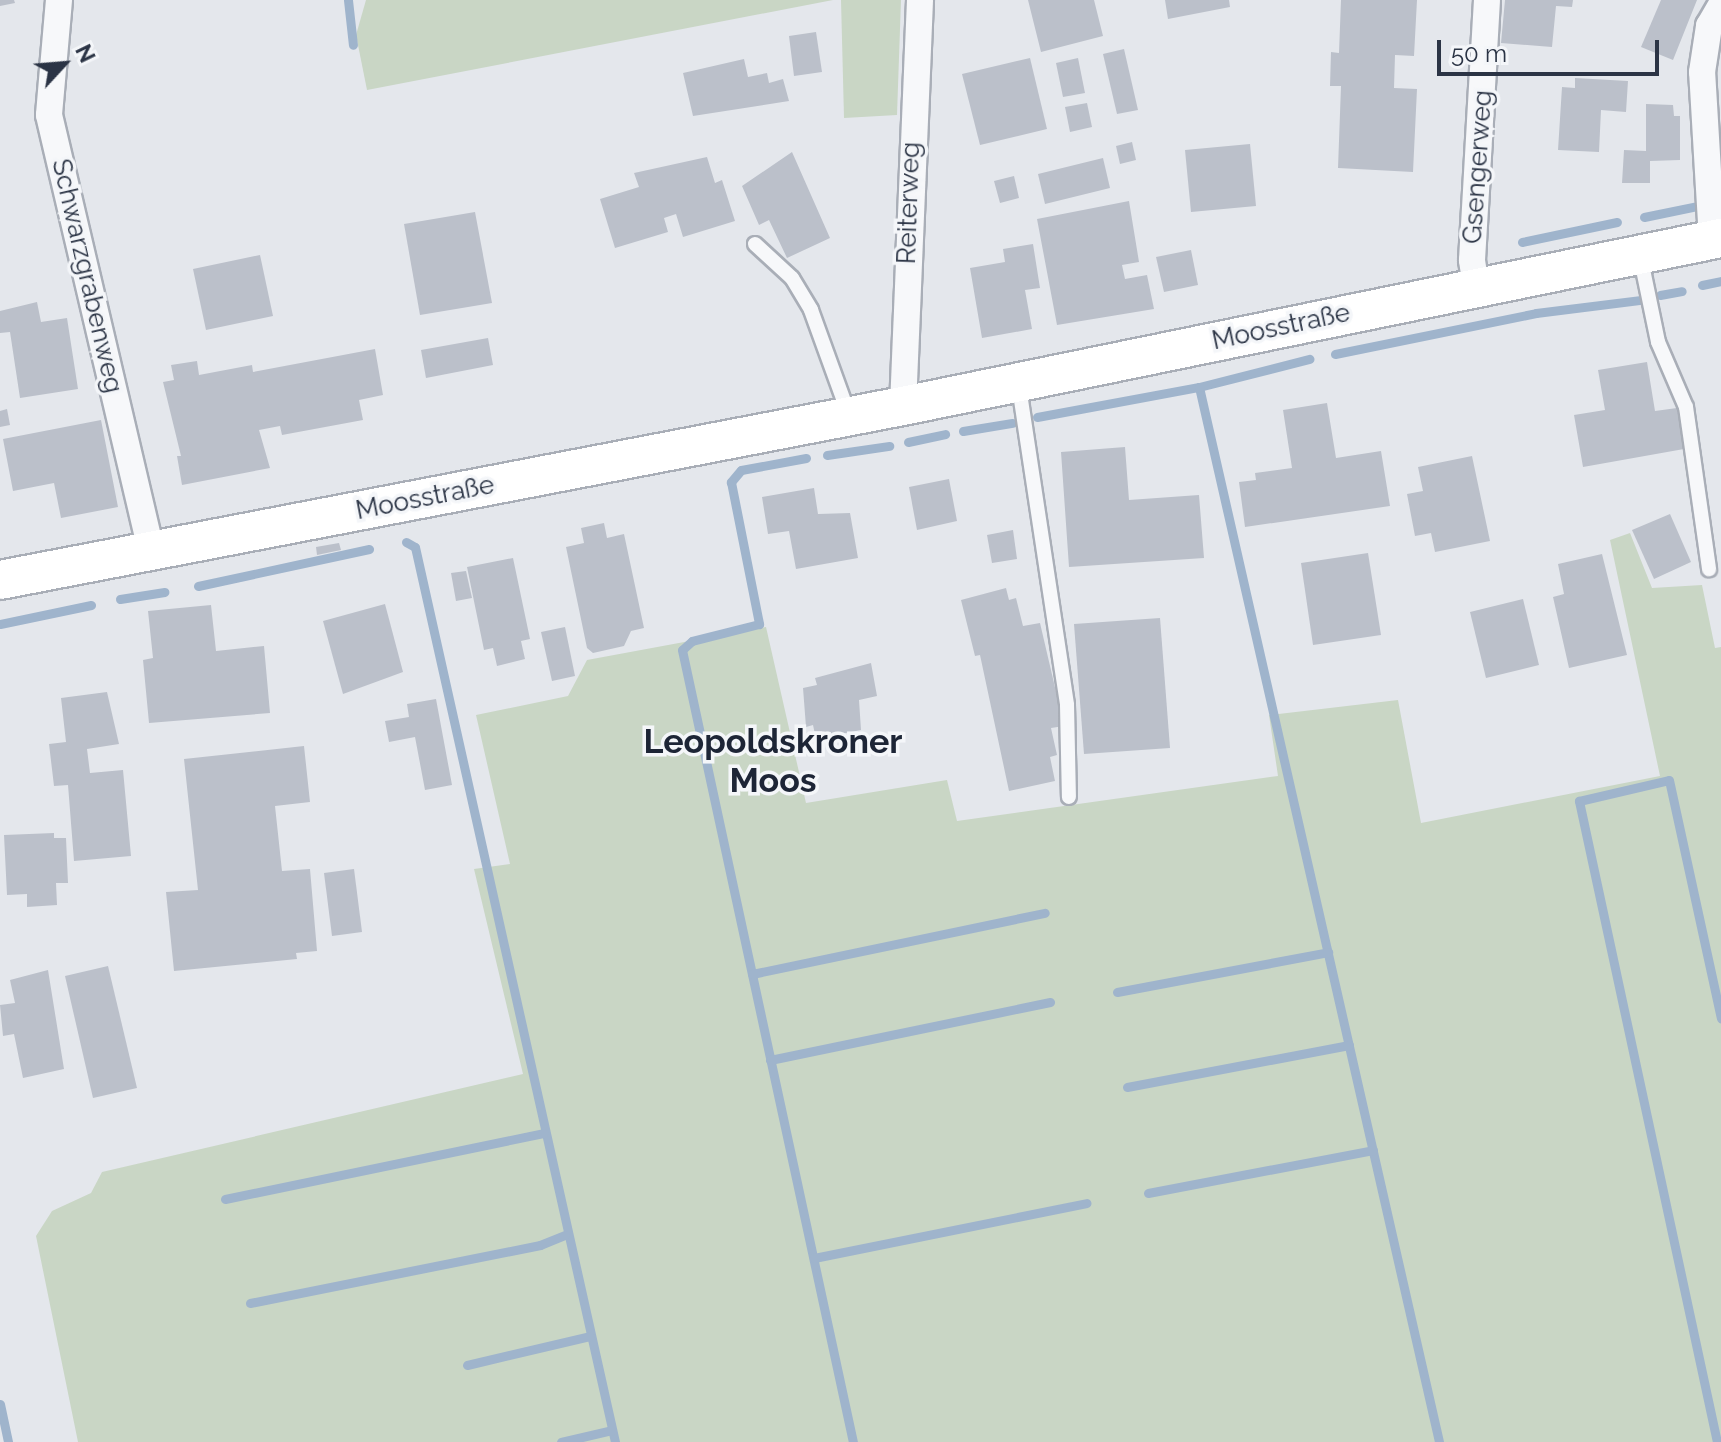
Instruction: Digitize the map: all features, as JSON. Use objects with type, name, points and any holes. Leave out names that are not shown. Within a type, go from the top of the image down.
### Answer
[{"type":"street","name":"Schwarzgrabenweg","points":[[59,0],[49,115],[151,550]]},
{"type":"street","name":"Reiterweg","points":[[903,406],[920,0]]},
{"type":"street","name":"Gsengerweg","points":[[1476,286],[1472,260],[1487,0]]},
{"type":"street","name":"Moosstraße","points":[[0,580],[903,406],[1717,239],[1702,72],[1709,26],[1721,5]]},
{"type":"lane","points":[[755,244],[792,278],[811,310],[849,416]]},
{"type":"lane","points":[[1640,254],[1658,342],[1686,407],[1709,569]]},
{"type":"lane","points":[[1013,383],[1021,400],[1067,705],[1069,797]]},
{"type":"green space","points":[[366,0],[833,0],[367,90],[356,35]]},
{"type":"green space","points":[[841,0],[901,0],[897,115],[844,118]]},
{"type":"green space","points":[[1630,533],[1652,588],[1702,585],[1715,648],[1721,647],[1721,1442],[78,1442],[36,1236],[52,1211],[91,1193],[102,1172],[523,1074],[474,869],[510,864],[476,715],[568,696],[587,660],[766,627],[806,803],[947,780],[957,821],[1278,776],[1269,715],[1398,700],[1421,823],[1660,776],[1610,540]]},
{"type":"building","points":[[0,0],[14,0],[15,3],[0,6]]},
{"type":"building","points":[[1028,0],[1094,0],[1103,36],[1041,52]]},
{"type":"building","points":[[1165,0],[1229,0],[1230,7],[1168,19]]},
{"type":"building","points":[[1341,0],[1417,0],[1414,56],[1395,55],[1394,88],[1417,89],[1413,172],[1338,168],[1341,86],[1330,86],[1331,52],[1339,53]]},
{"type":"building","points":[[1505,0],[1573,0],[1572,7],[1556,6],[1552,47],[1501,43]]},
{"type":"building","points":[[1661,0],[1697,0],[1673,60],[1641,47]]},
{"type":"building","points":[[816,32],[822,72],[794,76],[789,36]]},
{"type":"building","points":[[1124,49],[1138,110],[1117,114],[1103,54]]},
{"type":"building","points":[[1030,58],[1047,129],[980,145],[962,74]]},
{"type":"building","points":[[1078,58],[1085,93],[1063,97],[1056,63]]},
{"type":"building","points":[[744,59],[748,77],[767,73],[769,83],[783,79],[789,101],[693,116],[683,73]]},
{"type":"building","points":[[1575,78],[1628,81],[1626,112],[1601,110],[1599,152],[1558,150],[1562,87],[1575,88]]},
{"type":"building","points":[[1087,103],[1092,127],[1070,132],[1065,107]]},
{"type":"building","points":[[1646,104],[1673,105],[1674,116],[1680,116],[1680,160],[1650,161],[1650,183],[1622,183],[1624,150],[1646,151]]},
{"type":"building","points":[[1132,142],[1136,160],[1120,164],[1116,146]]},
{"type":"building","points":[[1250,144],[1256,206],[1191,212],[1185,150]]},
{"type":"building","points":[[792,152],[830,238],[787,258],[769,220],[759,225],[742,186]]},
{"type":"building","points":[[707,157],[715,183],[722,180],[735,221],[683,237],[676,214],[664,218],[668,232],[615,248],[600,199],[639,187],[634,173]]},
{"type":"building","points":[[1103,158],[1110,188],[1045,204],[1038,174]]},
{"type":"building","points":[[1014,176],[1019,198],[1000,203],[994,181]]},
{"type":"building","points":[[1129,201],[1139,262],[1122,265],[1125,279],[1147,275],[1154,309],[1057,325],[1037,219]]},
{"type":"building","points":[[475,212],[492,303],[420,315],[404,224]]},
{"type":"building","points":[[1033,244],[1040,288],[1025,290],[1032,329],[982,338],[970,268],[1005,262],[1003,249]]},
{"type":"building","points":[[1191,250],[1198,285],[1164,292],[1156,257]]},
{"type":"building","points":[[260,255],[273,316],[206,330],[193,269]]},
{"type":"building","points":[[37,302],[41,322],[67,318],[78,389],[20,398],[10,332],[0,333],[0,311]]},
{"type":"building","points":[[488,338],[493,365],[426,378],[421,350]]},
{"type":"building","points":[[375,349],[383,395],[359,400],[363,420],[282,435],[280,426],[259,430],[270,468],[182,485],[177,456],[181,456],[163,382],[174,380],[171,365],[197,361],[199,375],[252,365],[253,372]]},
{"type":"building","points":[[1647,362],[1655,411],[1677,408],[1684,449],[1583,467],[1574,415],[1605,410],[1598,370]]},
{"type":"building","points":[[1327,403],[1336,458],[1381,451],[1390,506],[1245,527],[1239,482],[1256,480],[1255,473],[1292,468],[1283,410]]},
{"type":"building","points":[[7,409],[10,425],[0,427],[0,411]]},
{"type":"building","points":[[101,420],[118,507],[61,518],[54,483],[13,491],[3,439]]},
{"type":"building","points":[[1125,447],[1129,500],[1199,495],[1204,558],[1069,567],[1061,452]]},
{"type":"building","points":[[1472,456],[1490,541],[1435,552],[1431,533],[1415,536],[1407,494],[1423,491],[1418,467]]},
{"type":"building","points":[[949,479],[957,521],[917,530],[909,487]]},
{"type":"building","points":[[814,488],[818,514],[850,513],[858,558],[796,569],[789,531],[768,534],[762,497]]},
{"type":"building","points":[[1670,514],[1691,562],[1654,579],[1632,530]]},
{"type":"building","points":[[604,523],[607,538],[624,534],[644,628],[631,631],[624,646],[593,653],[587,648],[566,547],[584,543],[581,528]]},
{"type":"building","points":[[1013,530],[1017,559],[992,563],[987,535]]},
{"type":"building","points":[[339,543],[341,550],[317,555],[316,547]]},
{"type":"building","points":[[1368,553],[1381,635],[1313,645],[1301,563]]},
{"type":"building","points":[[1602,554],[1627,655],[1569,668],[1553,597],[1564,594],[1558,564]]},
{"type":"building","points":[[513,558],[530,639],[521,641],[525,659],[497,666],[493,648],[484,650],[467,567]]},
{"type":"building","points":[[466,571],[472,598],[456,601],[451,573]]},
{"type":"building","points":[[1006,588],[1009,600],[1016,598],[1023,626],[1040,623],[1064,726],[1051,728],[1057,755],[1050,757],[1055,781],[1009,791],[980,655],[975,656],[961,600]]},
{"type":"building","points":[[1523,599],[1539,665],[1486,678],[1470,612]]},
{"type":"building","points":[[385,604],[403,672],[343,694],[323,621]]},
{"type":"building","points":[[211,605],[216,651],[264,646],[270,713],[149,723],[143,660],[153,658],[148,611]]},
{"type":"building","points":[[1160,618],[1170,748],[1084,754],[1074,624]]},
{"type":"building","points":[[565,627],[575,676],[552,681],[541,632]]},
{"type":"building","points":[[871,663],[877,696],[859,700],[861,730],[816,739],[813,725],[806,727],[803,688],[817,685],[815,678]]},
{"type":"building","points":[[107,692],[119,744],[87,749],[90,773],[123,770],[131,856],[74,861],[68,785],[54,786],[49,744],[66,742],[61,698]]},
{"type":"building","points":[[436,699],[452,785],[425,790],[415,737],[389,742],[385,721],[409,717],[407,704]]},
{"type":"building","points":[[304,746],[310,802],[275,806],[282,871],[310,869],[317,951],[296,953],[297,959],[174,971],[166,892],[198,890],[184,759]]},
{"type":"building","points":[[54,833],[54,838],[66,838],[68,883],[56,883],[57,905],[27,907],[27,894],[7,895],[4,835]]},
{"type":"building","points":[[354,869],[362,932],[332,936],[324,873]]},
{"type":"building","points":[[108,966],[137,1088],[93,1098],[65,976]]},
{"type":"building","points":[[48,970],[64,1069],[23,1078],[14,1034],[3,1036],[0,1005],[15,1003],[10,980]]},
{"type":"waterway","points":[[348,0],[353,45]]},
{"type":"waterway","points":[[1644,217],[1697,206]]},
{"type":"waterway","points":[[1522,242],[1617,222]]},
{"type":"waterway","points":[[1702,285],[1721,281]]},
{"type":"waterway","points":[[1660,295],[1682,291]]},
{"type":"waterway","points":[[1335,354],[1536,313],[1641,300]]},
{"type":"waterway","points":[[1037,417],[1199,387],[1309,359]]},
{"type":"waterway","points":[[1199,387],[1439,1442]]},
{"type":"waterway","points":[[963,431],[1012,423]]},
{"type":"waterway","points":[[908,442],[945,434]]},
{"type":"waterway","points":[[827,455],[889,446]]},
{"type":"waterway","points":[[806,458],[741,470],[731,482],[759,624],[692,641],[682,650],[853,1442]]},
{"type":"waterway","points":[[406,542],[415,547],[615,1442]]},
{"type":"waterway","points":[[198,586],[369,549]]},
{"type":"waterway","points":[[120,599],[164,592]]},
{"type":"waterway","points":[[0,624],[91,605]]},
{"type":"waterway","points":[[1717,1442],[1579,801],[1669,780],[1721,1018]]},
{"type":"waterway","points":[[752,974],[1045,913]]},
{"type":"waterway","points":[[1117,992],[1328,952]]},
{"type":"waterway","points":[[770,1060],[1050,1002]]},
{"type":"waterway","points":[[1127,1087],[1349,1045]]},
{"type":"waterway","points":[[225,1199],[543,1133]]},
{"type":"waterway","points":[[1148,1193],[1373,1150]]},
{"type":"waterway","points":[[814,1258],[1086,1203]]},
{"type":"waterway","points":[[250,1303],[540,1245],[565,1235]]},
{"type":"waterway","points":[[467,1365],[590,1336]]},
{"type":"waterway","points":[[0,1404],[8,1442]]},
{"type":"waterway","points":[[561,1442],[612,1430]]},
{"type":"district","name":"Leopoldskroner Moos","points":[[773,760]]}]
